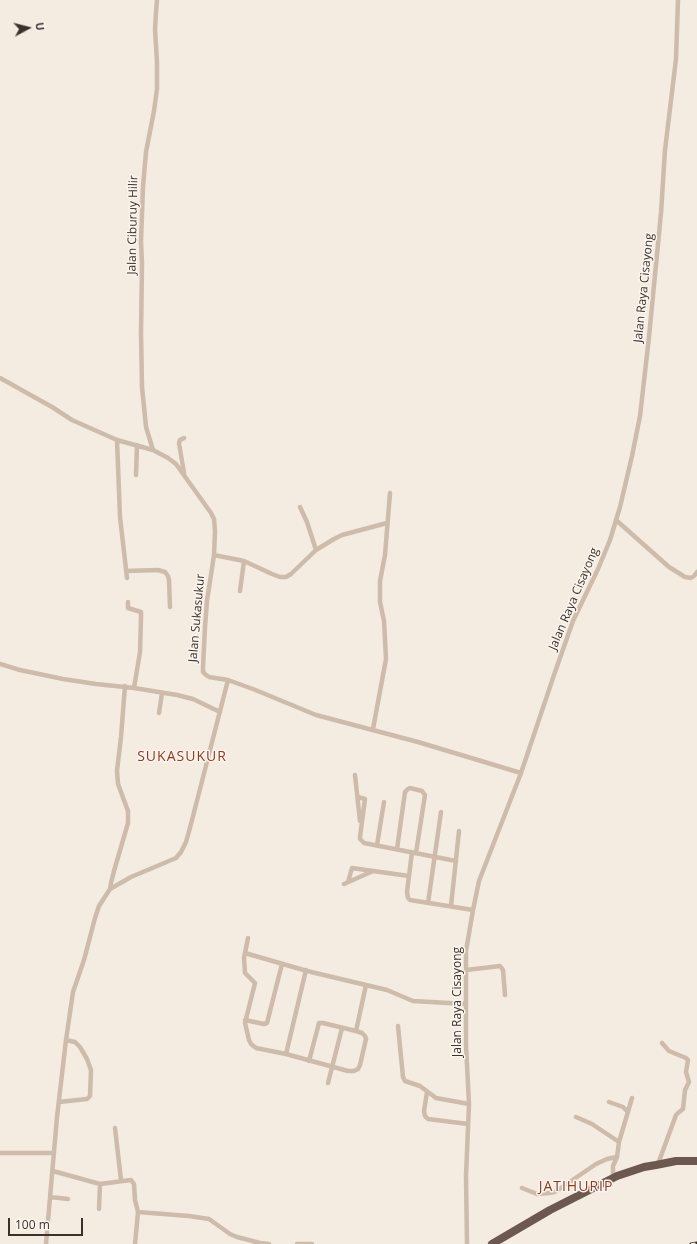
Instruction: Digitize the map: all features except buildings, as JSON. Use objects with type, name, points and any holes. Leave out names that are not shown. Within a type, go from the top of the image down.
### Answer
[{"type":"highway","points":[[492,1244],[550,1210],[611,1180],[644,1167],[697,1160]]},
{"type":"street","name":"Jalan Ciburuy Hilir","points":[[153,450],[146,427],[142,387],[141,225],[146,152],[157,89],[155,30],[157,0]]},
{"type":"street","name":"Jalan Raya Cisayong","points":[[467,1244],[466,1176],[469,1104],[466,951],[479,881],[521,773],[573,621],[610,540],[620,507],[640,416],[661,213],[665,150],[676,58],[678,0]]},
{"type":"street","name":"Jalan Sukasukur","points":[[0,378],[72,420],[117,440],[153,450],[164,455],[176,464],[212,513],[215,531],[214,555],[207,601],[203,672],[209,676],[228,680],[253,689],[316,715],[418,742],[521,773]]},
{"type":"street","points":[[184,438],[180,440],[184,475]]},
{"type":"street","points":[[117,440],[120,517],[127,578]]},
{"type":"street","points":[[136,476],[137,445]]},
{"type":"street","points":[[373,730],[386,659],[384,621],[380,602],[380,580],[385,555],[390,493]]},
{"type":"street","points":[[300,507],[307,522],[316,550]]},
{"type":"street","points":[[616,520],[669,566],[685,577],[691,578],[697,572]]},
{"type":"street","points":[[214,555],[244,561],[272,574],[280,577],[286,577],[316,550],[334,539],[342,535],[387,523]]},
{"type":"street","points":[[240,591],[244,561]]},
{"type":"street","points":[[126,571],[158,570],[165,572],[169,580],[170,607]]},
{"type":"street","points":[[128,602],[128,608],[139,611],[141,618],[140,652],[134,688]]},
{"type":"street","points":[[0,664],[20,670],[63,679],[162,692],[193,699],[220,712]]},
{"type":"street","points":[[110,889],[131,877],[176,858],[186,842],[228,680]]},
{"type":"street","points":[[46,1244],[59,1102],[73,992],[84,960],[99,906],[110,889],[112,877],[128,823],[128,811],[118,784],[117,771],[125,686]]},
{"type":"street","points":[[159,713],[162,692]]},
{"type":"street","points":[[356,775],[358,797],[365,799],[360,837],[361,841],[456,861]]},
{"type":"street","points":[[397,849],[405,792],[410,788],[422,791],[425,795],[409,876],[407,892],[408,898],[410,900],[473,910]]},
{"type":"street","points":[[377,845],[384,802]]},
{"type":"street","points":[[428,903],[442,812]]},
{"type":"street","points":[[451,906],[459,831]]},
{"type":"street","points":[[374,871],[346,883],[352,868],[374,871],[409,876]]},
{"type":"street","points":[[248,938],[244,958],[245,973],[255,983],[245,1020],[251,1044],[256,1048],[286,1054],[309,1061],[348,1071],[354,1071],[358,1069],[360,1065],[365,1036],[356,1031],[318,1023],[309,1061]]},
{"type":"street","points":[[245,953],[282,964],[387,990],[413,1001],[466,1004]]},
{"type":"street","points":[[245,1020],[264,1024],[267,1023],[282,964]]},
{"type":"street","points":[[466,970],[500,966],[503,970],[505,995]]},
{"type":"street","points":[[286,1054],[306,970]]},
{"type":"street","points":[[356,1031],[366,985]]},
{"type":"street","points":[[398,1026],[404,1079],[406,1082],[420,1086],[441,1100],[469,1104]]},
{"type":"street","points":[[328,1083],[342,1028]]},
{"type":"street","points":[[59,1102],[87,1099],[90,1096],[91,1070],[87,1059],[80,1047],[75,1042],[66,1040]]},
{"type":"street","points":[[658,1164],[676,1115],[683,1109],[685,1090],[689,1082],[686,1072],[688,1060],[669,1051],[662,1043]]},
{"type":"street","points":[[427,1092],[424,1111],[425,1116],[428,1119],[468,1124]]},
{"type":"street","points":[[611,1180],[619,1142],[632,1098]]},
{"type":"street","points":[[609,1102],[623,1107],[628,1112]]},
{"type":"street","points":[[576,1117],[592,1124],[619,1142]]},
{"type":"street","points":[[115,1128],[122,1180]]},
{"type":"street","points":[[0,1153],[54,1153]]},
{"type":"street","points":[[522,1188],[537,1194],[550,1194],[596,1164],[607,1159],[617,1157]]},
{"type":"street","points":[[53,1171],[100,1184],[122,1180],[133,1181],[138,1212],[135,1244]]},
{"type":"street","points":[[99,1209],[100,1184]]},
{"type":"street","points":[[50,1197],[68,1199]]},
{"type":"street","points":[[138,1212],[209,1219],[230,1234],[237,1237],[269,1244]]},
{"type":"street","points":[[296,1244],[310,1244]]},
{"type":"railway","points":[[691,1244],[697,1243]]},
{"type":"district","name":"SUKASUKUR","points":[[182,757]]},
{"type":"district","name":"JATIHURIP","points":[[576,1187]]}]
